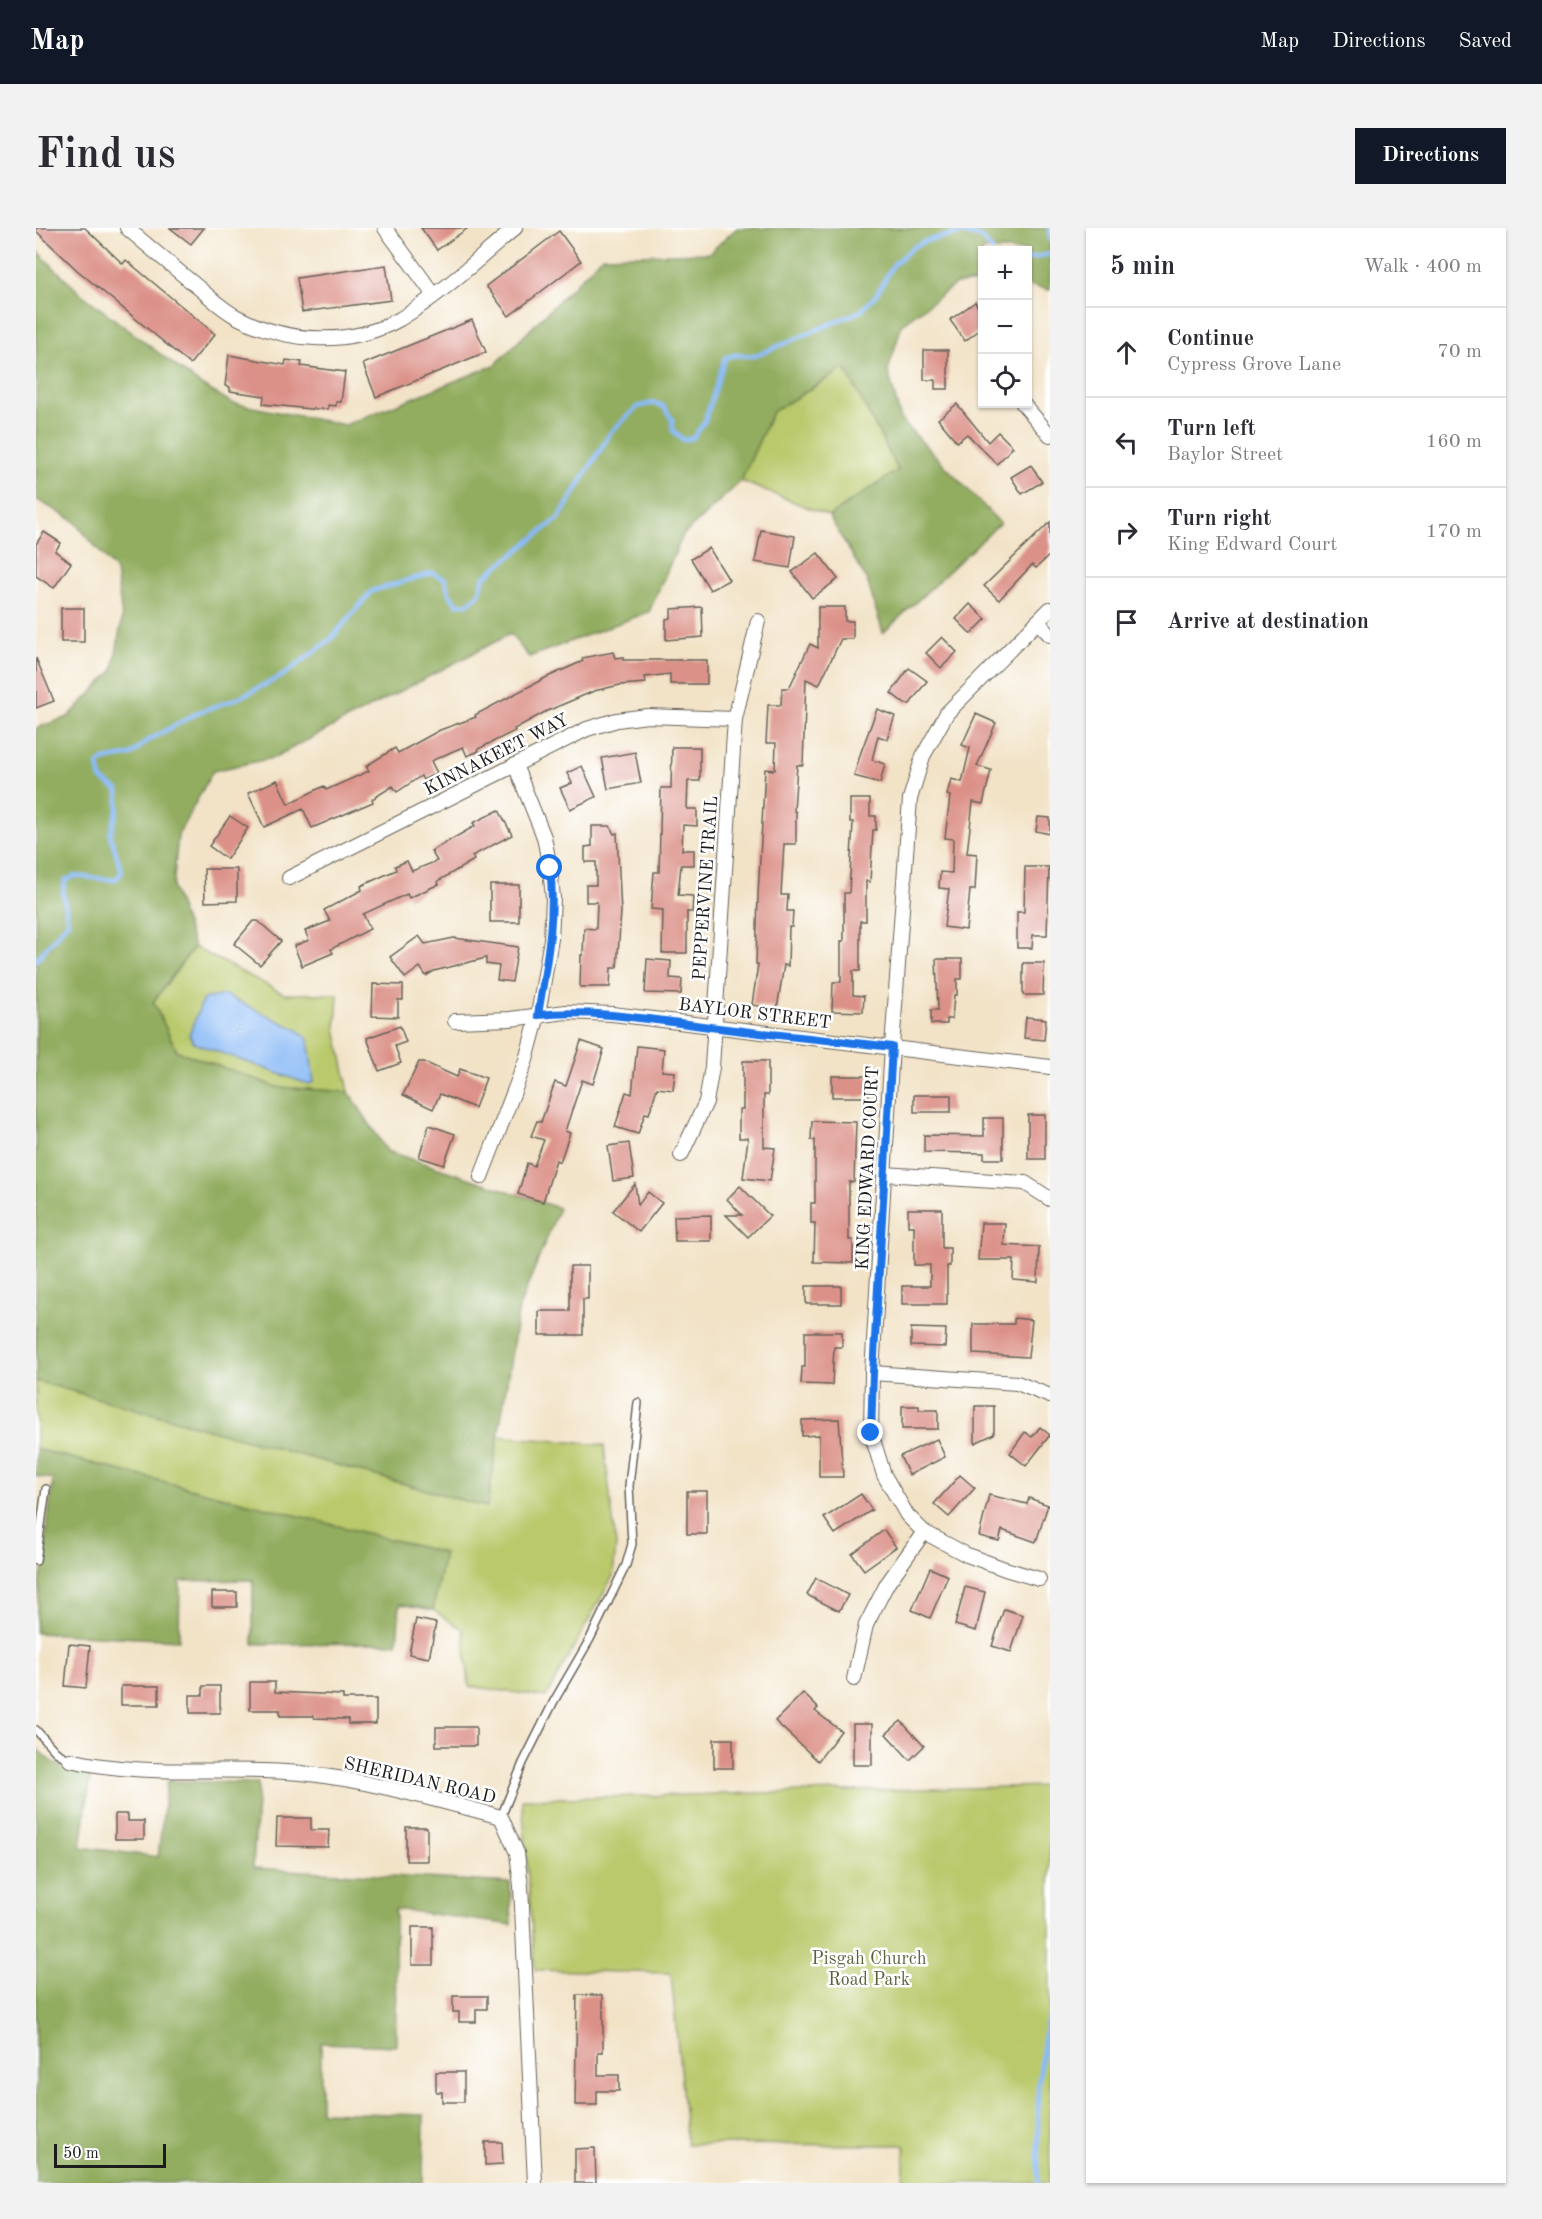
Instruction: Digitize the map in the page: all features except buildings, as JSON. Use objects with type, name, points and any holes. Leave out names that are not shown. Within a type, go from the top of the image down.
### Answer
[{"type":"street","points":[[127,228],[236,316],[276,333],[330,339],[360,334],[397,320],[434,295],[515,228]]},
{"type":"street","points":[[385,228],[434,295]]},
{"type":"street","points":[[1026,408],[1050,435]]},
{"type":"street","name":"KING EDWARD COURT","points":[[1039,1579],[967,1555],[924,1532],[908,1515],[884,1475],[871,1433],[884,1174],[910,799],[923,756],[947,713],[1050,609]]},
{"type":"street","name":"PEPPERVINE TRAIL","points":[[681,1155],[706,1102],[712,1067],[735,719],[758,621]]},
{"type":"street","points":[[1038,621],[1050,635]]},
{"type":"street","name":"KINNAKEET WAY","points":[[288,878],[587,729],[617,720],[647,716],[735,719]]},
{"type":"street","points":[[482,1177],[526,1060],[538,1015],[551,939],[554,898],[544,837],[515,765]]},
{"type":"street","name":"BAYLOR STREET","points":[[455,1021],[510,1019],[566,1012],[612,1014],[1050,1067]]},
{"type":"street","points":[[884,1174],[1025,1183],[1050,1199]]},
{"type":"street","points":[[873,1373],[1017,1383],[1050,1396]]},
{"type":"street","points":[[854,1679],[866,1625],[887,1584],[924,1532]]},
{"type":"street","name":"SHERIDAN ROAD","points":[[70,1760],[137,1771],[226,1770],[302,1773],[376,1785],[501,1817],[518,1853],[536,2183]]},
{"type":"lane","points":[[501,1817],[523,1763],[554,1701],[590,1639],[626,1565],[632,1544],[629,1486],[638,1403]]},
{"type":"lane","points":[[36,1561],[46,1489]]},
{"type":"lane","points":[[36,1730],[56,1752],[70,1760]]},
{"type":"green space","points":[[737,228],[1050,228],[1050,290],[1032,286],[1032,246],[978,246],[978,282],[956,284],[902,324],[888,371],[901,420],[1000,523],[883,633],[867,580],[829,516],[898,470],[845,368],[772,412],[741,481],[683,535],[649,612],[529,657],[510,634],[273,758],[213,771],[178,835],[173,888],[194,947],[153,1002],[177,1051],[277,1087],[349,1092],[387,1151],[559,1208],[519,1307],[487,1507],[36,1381],[36,728],[68,717],[113,671],[122,618],[116,571],[74,521],[36,499],[36,250],[80,293],[201,385],[232,403],[345,425],[495,365],[603,256],[709,253]]},
{"type":"green space","points":[[845,368],[898,470],[829,516],[741,481],[772,412]]},
{"type":"green space","points":[[194,947],[284,994],[338,994],[336,1028],[349,1092],[277,1087],[177,1051],[153,1002]],"holes":[[[225,995],[275,1020],[314,1082],[308,1084],[194,1043],[189,1035]]]},
{"type":"green space","points":[[36,1381],[487,1507],[498,1436],[604,1445],[616,1545],[613,1576],[546,1697],[469,1686],[463,1630],[433,1610],[443,1553],[36,1449]]},
{"type":"green space","points":[[36,1449],[444,1553],[433,1610],[400,1604],[397,1643],[253,1644],[253,1580],[180,1581],[179,1640],[36,1633],[53,1479],[36,1476]]},
{"type":"green space","points":[[36,1747],[54,1763],[91,1773],[81,1847],[158,1857],[167,1781],[258,1783],[253,1868],[510,1883],[512,1925],[395,1909],[396,2046],[321,2043],[321,2112],[424,2115],[423,2183],[36,2183]]},
{"type":"green space","name":"Pisgah Church Road Park","points":[[1050,1786],[1050,2183],[903,2183],[905,2145],[687,2144],[671,1973],[535,1970],[522,1799]]},
{"type":"water","points":[[225,995],[298,1030],[308,1039],[314,1082],[308,1084],[194,1043],[189,1035],[203,999]]},
{"type":"waterway","points":[[1049,228],[1050,239]]},
{"type":"waterway","points":[[36,960],[68,922],[63,892],[65,881],[74,876],[115,880],[122,872],[110,835],[118,808],[118,790],[101,779],[98,765],[104,760],[131,755],[147,741],[199,712],[236,699],[282,676],[330,640],[372,591],[432,573],[445,579],[449,594],[457,604],[467,604],[479,594],[484,577],[559,518],[611,432],[637,407],[654,403],[663,406],[672,419],[673,431],[683,440],[693,438],[705,421],[725,358],[734,355],[755,356],[861,311],[876,295],[893,265],[913,247],[928,240],[962,233],[980,237],[988,246]]},
{"type":"waterway","points":[[1032,258],[1050,254]]},
{"type":"waterway","points":[[1038,2183],[1038,2087],[1046,2025],[1050,2014]]},
{"type":"route","points":[[550,868],[554,898],[551,939],[538,1015],[566,1012],[612,1014],[713,1028],[892,1047],[871,1433]]}]
